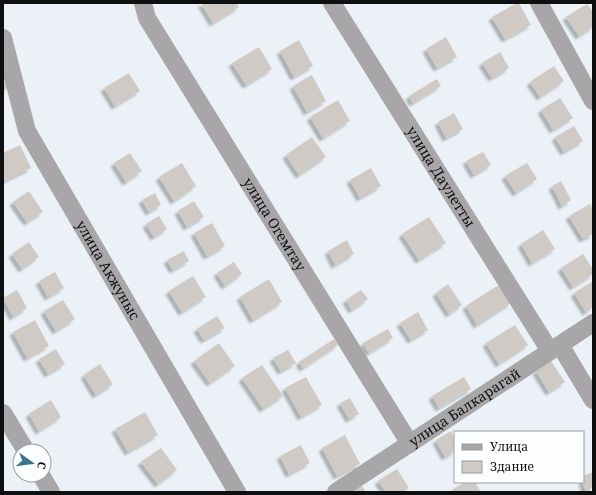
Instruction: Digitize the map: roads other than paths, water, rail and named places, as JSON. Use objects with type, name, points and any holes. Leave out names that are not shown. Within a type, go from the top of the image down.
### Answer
[{"type":"street","name":"улица Огемтау","points":[[143,3],[147,18],[410,444]]},
{"type":"street","name":"улица Даулетты","points":[[332,3],[555,348],[593,400]]},
{"type":"street","points":[[539,3],[593,101]]},
{"type":"street","name":"улица Акжуныс","points":[[3,38],[27,131],[237,492]]},
{"type":"street","name":"улица Балкарагай","points":[[336,492],[593,323]]},
{"type":"street","points":[[3,413],[21,443]]},
{"type":"street","points":[[46,483],[51,492]]}]
